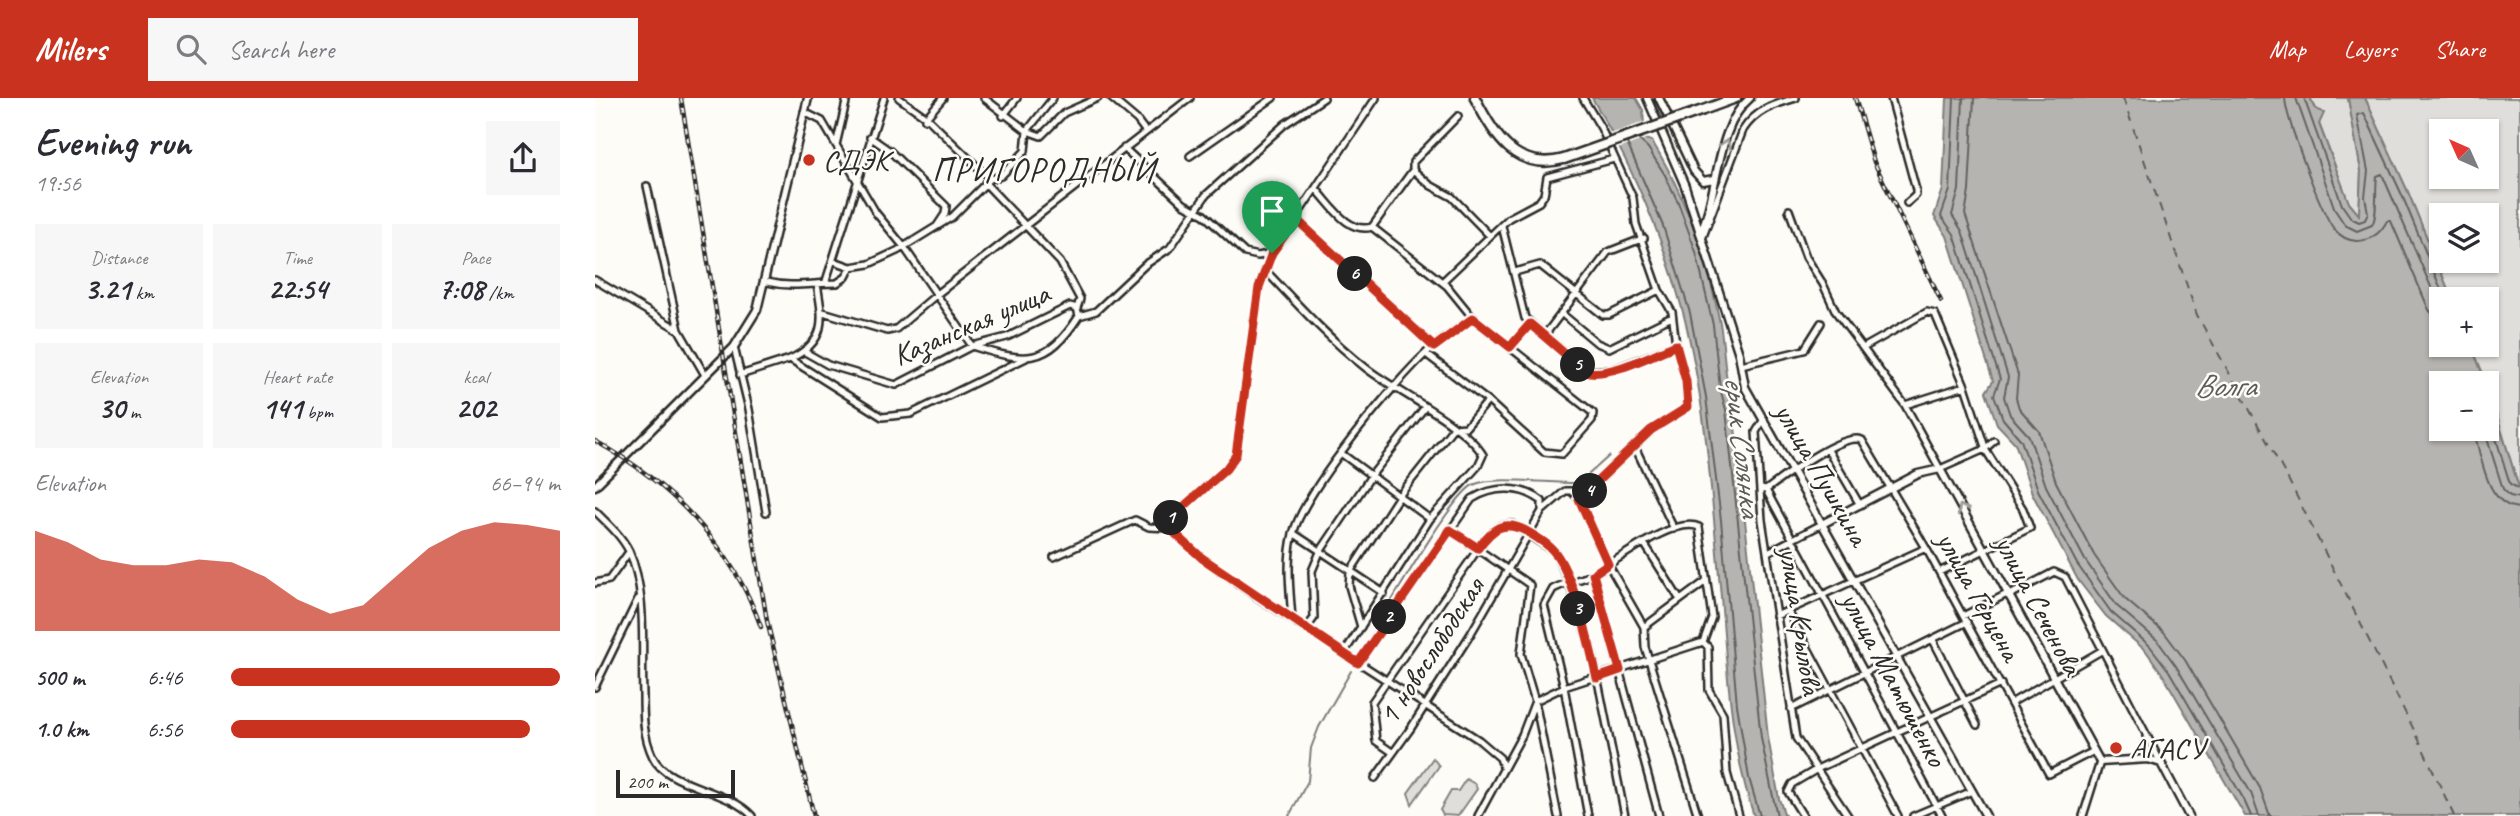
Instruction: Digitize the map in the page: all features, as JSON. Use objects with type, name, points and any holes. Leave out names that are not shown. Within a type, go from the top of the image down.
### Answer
[{"type":"highway","points":[[1475,98],[1495,135],[1523,159],[1541,162],[1564,159],[1736,98]]},
{"type":"main road","points":[[595,486],[734,346],[757,310],[767,282],[808,98]]},
{"type":"main road","name":"улица Пушкина","points":[[1647,98],[1667,139],[1701,236],[1741,365],[1745,387],[1824,523],[1986,816]]},
{"type":"main road","points":[[1659,98],[1694,171],[1703,181],[1714,179]]},
{"type":"main road","points":[[1701,236],[1714,179],[1737,114],[1750,98]]},
{"type":"main road","points":[[1824,523],[1932,468],[1940,469]]},
{"type":"main road","name":"улица Сеченова","points":[[1940,469],[2100,762]]},
{"type":"main road","points":[[2100,762],[2148,759],[2161,763],[2189,816]]},
{"type":"street","points":[[836,145],[847,98]]},
{"type":"street","points":[[826,281],[884,98]]},
{"type":"street","points":[[899,98],[925,118],[988,181],[1060,262],[1079,296],[1079,316]]},
{"type":"street","points":[[925,118],[943,98]]},
{"type":"street","points":[[984,98],[1027,131],[1045,135],[1064,113],[1098,98]]},
{"type":"street","points":[[1004,115],[1017,98]]},
{"type":"street","points":[[834,261],[851,267],[869,264],[904,247],[952,217],[988,181],[1001,176],[1025,151],[1027,131],[1053,98]]},
{"type":"street","points":[[1111,98],[1137,120],[1146,132]]},
{"type":"street","points":[[823,312],[892,331],[1190,98]]},
{"type":"street","points":[[1190,156],[1273,98]]},
{"type":"street","points":[[790,359],[881,417],[911,414],[1027,357],[1049,351],[1069,332],[1079,316],[1096,311],[1145,265],[1170,248],[1206,195],[1285,124],[1324,98]]},
{"type":"street","points":[[1169,528],[1172,517],[1226,469],[1236,455],[1259,287],[1265,270],[1272,253],[1317,190],[1376,98]]},
{"type":"street","points":[[1579,499],[1592,490],[1651,430],[1688,407],[1686,381],[1672,317],[1660,290],[1644,238],[1636,223],[1633,198],[1601,128],[1583,98]]},
{"type":"street","points":[[1701,236],[1743,130],[1751,118],[1766,108],[1796,98]]},
{"type":"street","points":[[1891,98],[1916,190],[1907,204]]},
{"type":"street","points":[[804,112],[821,121],[876,213],[904,247],[972,346],[1027,357]]},
{"type":"street","points":[[1317,190],[1352,226],[1363,230],[1372,227],[1413,170],[1413,162],[1458,116]]},
{"type":"street","points":[[870,137],[890,151],[946,206],[945,214],[935,228]]},
{"type":"street","points":[[1124,148],[1248,255],[1272,253]]},
{"type":"street","points":[[1442,282],[1502,226],[1539,202],[1544,195],[1547,177],[1614,159]]},
{"type":"street","points":[[1413,170],[1430,185],[1452,197],[1490,236]]},
{"type":"street","points":[[647,186],[679,330],[705,375]]},
{"type":"street","points":[[1789,210],[1806,257],[1846,329],[1905,405],[1940,469],[1994,441]]},
{"type":"street","points":[[1296,219],[1434,347]]},
{"type":"street","points":[[1502,226],[1525,318],[1585,371],[1592,373],[1612,370],[1676,345]]},
{"type":"street","points":[[1372,227],[1442,282],[1473,318],[1593,413],[1592,420],[1562,454],[1544,452],[1488,401],[1426,354]]},
{"type":"street","points":[[1544,337],[1608,252],[1644,238]]},
{"type":"street","points":[[1515,272],[1536,264],[1606,316],[1660,290]]},
{"type":"street","points":[[767,282],[785,287],[841,281],[851,267]]},
{"type":"street","points":[[1265,270],[1330,339],[1371,372],[1453,428],[1483,456],[1478,466],[1430,519],[1344,653]]},
{"type":"street","points":[[595,280],[679,330]]},
{"type":"street","points":[[740,375],[805,352],[817,335],[823,312],[817,284]]},
{"type":"street","name":"Казанская улица","points":[[805,352],[828,365],[896,385],[972,346],[1007,337],[1070,306],[1077,308]]},
{"type":"street","points":[[1863,348],[1927,312],[1932,313],[1965,386],[1985,448],[2023,509],[2030,528],[1939,572]]},
{"type":"street","points":[[1562,313],[1597,343],[1609,348],[1672,317]]},
{"type":"street","points":[[1291,619],[1289,562],[1293,533],[1303,510],[1395,386],[1434,347],[1473,318]]},
{"type":"street","points":[[1741,365],[1804,350],[1821,323]]},
{"type":"street","points":[[1510,347],[1530,324]]},
{"type":"street","points":[[734,346],[766,512]]},
{"type":"street","points":[[1905,405],[1965,386]]},
{"type":"street","points":[[1361,627],[1349,586],[1350,572],[1399,496],[1453,428],[1466,427],[1488,401]]},
{"type":"street","points":[[1306,629],[1314,618],[1312,571],[1320,552],[1371,476],[1425,407]]},
{"type":"street","name":"улица Крылова","points":[[1763,419],[1756,432],[1776,616],[1791,709],[1799,746],[1819,768],[1848,816]]},
{"type":"street","name":"улица Герцена","points":[[1828,450],[1855,438],[1864,442],[1926,548],[2049,775],[2094,751]]},
{"type":"street","points":[[1635,445],[1674,529]]},
{"type":"street","points":[[1764,489],[1828,450],[1860,505]]},
{"type":"street","points":[[1342,454],[1430,519]]},
{"type":"street","points":[[1355,661],[1468,503],[1492,489],[1530,492],[1542,501],[1542,511]]},
{"type":"street","name":"улица Матюшенко","points":[[1764,489],[1942,816]]},
{"type":"street","points":[[1542,511],[1565,491],[1571,491],[1579,499],[1608,564],[1644,627],[1645,647],[1698,816]]},
{"type":"street","points":[[595,511],[616,533],[629,552],[639,596],[643,721],[654,759],[670,774],[735,803],[752,816]]},
{"type":"street","name":"1 новослободская","points":[[1375,778],[1510,571],[1542,511]]},
{"type":"street","points":[[1054,557],[1135,520],[1149,527],[1169,528],[1202,558],[1291,619],[1479,740],[1500,758],[1503,767]]},
{"type":"street","points":[[1768,552],[1824,523]]},
{"type":"street","points":[[1392,752],[1376,741],[1371,708],[1491,531],[1504,524],[1512,524],[1555,552],[1569,582],[1597,678],[1625,816]]},
{"type":"street","points":[[1588,816],[1564,687],[1543,609],[1550,591],[1593,574],[1644,543],[1692,524],[1699,527],[1712,617],[1703,642]]},
{"type":"street","points":[[1450,530],[1530,585],[1521,654],[1535,701],[1558,816]]},
{"type":"street","points":[[1293,533],[1384,593]]},
{"type":"street","points":[[1644,543],[1680,600]]},
{"type":"street","points":[[1776,616],[1926,548]]},
{"type":"street","points":[[595,583],[608,580],[629,552]]},
{"type":"street","points":[[1791,709],[1865,674],[1897,655],[1933,640],[2008,595],[2057,572],[2065,577],[2161,763]]},
{"type":"street","points":[[1593,574],[1659,816]]},
{"type":"street","points":[[1644,627],[1706,581]]},
{"type":"street","points":[[595,687],[639,596]]},
{"type":"street","points":[[1788,611],[1898,816]]},
{"type":"street","points":[[1933,640],[1977,724]]},
{"type":"street","points":[[1478,816],[1498,784],[1503,767],[1522,736],[1535,701],[1564,687],[1703,642]]},
{"type":"street","points":[[1703,642],[1708,648],[1709,690],[1723,714],[1727,772],[1739,816]]},
{"type":"street","points":[[2011,703],[2101,651]]},
{"type":"street","points":[[1803,816],[1788,789],[1819,768],[2001,684]]},
{"type":"street","points":[[2083,816],[2100,762]]},
{"type":"street","points":[[1913,816],[1972,791]]},
{"type":"shaded area","points":[[2310,98],[2348,98],[2361,171],[2359,215],[2349,203],[2319,123],[2321,111],[2317,110]]},
{"type":"shaded area","points":[[2365,98],[2520,98],[2520,491],[2499,422],[2499,371],[2482,371],[2476,357],[2499,357],[2499,287],[2447,287],[2441,273],[2499,273],[2499,203],[2429,203],[2429,243]]},
{"type":"shaded area","points":[[1433,758],[1439,766],[1412,804],[1408,793]]},
{"type":"shaded area","points":[[1466,779],[1475,784],[1477,789],[1458,816],[1443,815],[1440,810],[1451,791],[1458,791]]},
{"type":"water","points":[[1592,98],[1636,98],[1643,110],[1645,139],[1652,141],[1676,184],[1709,275],[1720,323],[1733,408],[1768,737],[1779,799],[1785,816],[1754,816],[1745,787],[1730,697],[1706,443],[1697,377],[1683,312],[1666,256],[1645,202]]},
{"type":"water","name":"Волга","points":[[1947,98],[2310,98],[2316,109],[2324,113],[2319,124],[2349,203],[2359,215],[2361,171],[2348,98],[2365,98],[2429,243],[2429,273],[2441,273],[2447,287],[2429,287],[2429,357],[2476,357],[2481,371],[2429,371],[2429,441],[2499,441],[2499,424],[2520,491],[2520,816],[2245,816],[2163,675],[2146,651],[2106,616],[2078,580],[2032,493],[2015,443],[1997,424],[1986,392],[1993,381],[1947,236],[1934,216],[1943,189]]},
{"type":"pier","points":[[1647,121],[1651,137],[1618,149],[1610,134]]},
{"type":"waterway","points":[[1363,649],[1448,512],[1473,485],[1509,480],[1579,483],[1609,456]]},
{"type":"waterway","points":[[1289,816],[1308,781],[1311,748],[1319,727],[1351,671]]},
{"type":"ferry route","points":[[2123,98],[2197,315],[2289,481],[2419,740],[2454,816]]},
{"type":"railway","points":[[681,98],[767,621],[814,816]]},
{"type":"railway","points":[[1855,98],[1874,162],[1941,301]]},
{"type":"railway","points":[[595,441],[648,476],[673,496],[695,519],[734,570],[761,627]]},
{"type":"place","name":"СДЭК","points":[[809,160]]},
{"type":"place","name":"АГАСУ","points":[[2116,748]]},
{"type":"district","name":"ПРИГОРОДНЫЙ","points":[[1044,170]]},
{"type":"route","points":[[1296,219],[1434,347],[1473,318],[1510,347],[1530,324],[1585,371],[1592,373],[1612,370],[1676,345],[1686,381],[1688,407],[1681,414],[1651,430],[1592,490],[1579,499],[1608,564],[1593,574],[1620,670],[1597,678],[1593,656],[1559,558],[1549,547],[1512,524],[1504,524],[1491,531],[1478,548],[1450,530],[1358,663],[1260,599],[1177,538],[1169,528],[1172,517],[1226,469],[1236,455],[1259,287],[1272,253],[1296,219]]},
{"type":"water label","name":"ерик Солянка","points":[[1743,446]]}]
